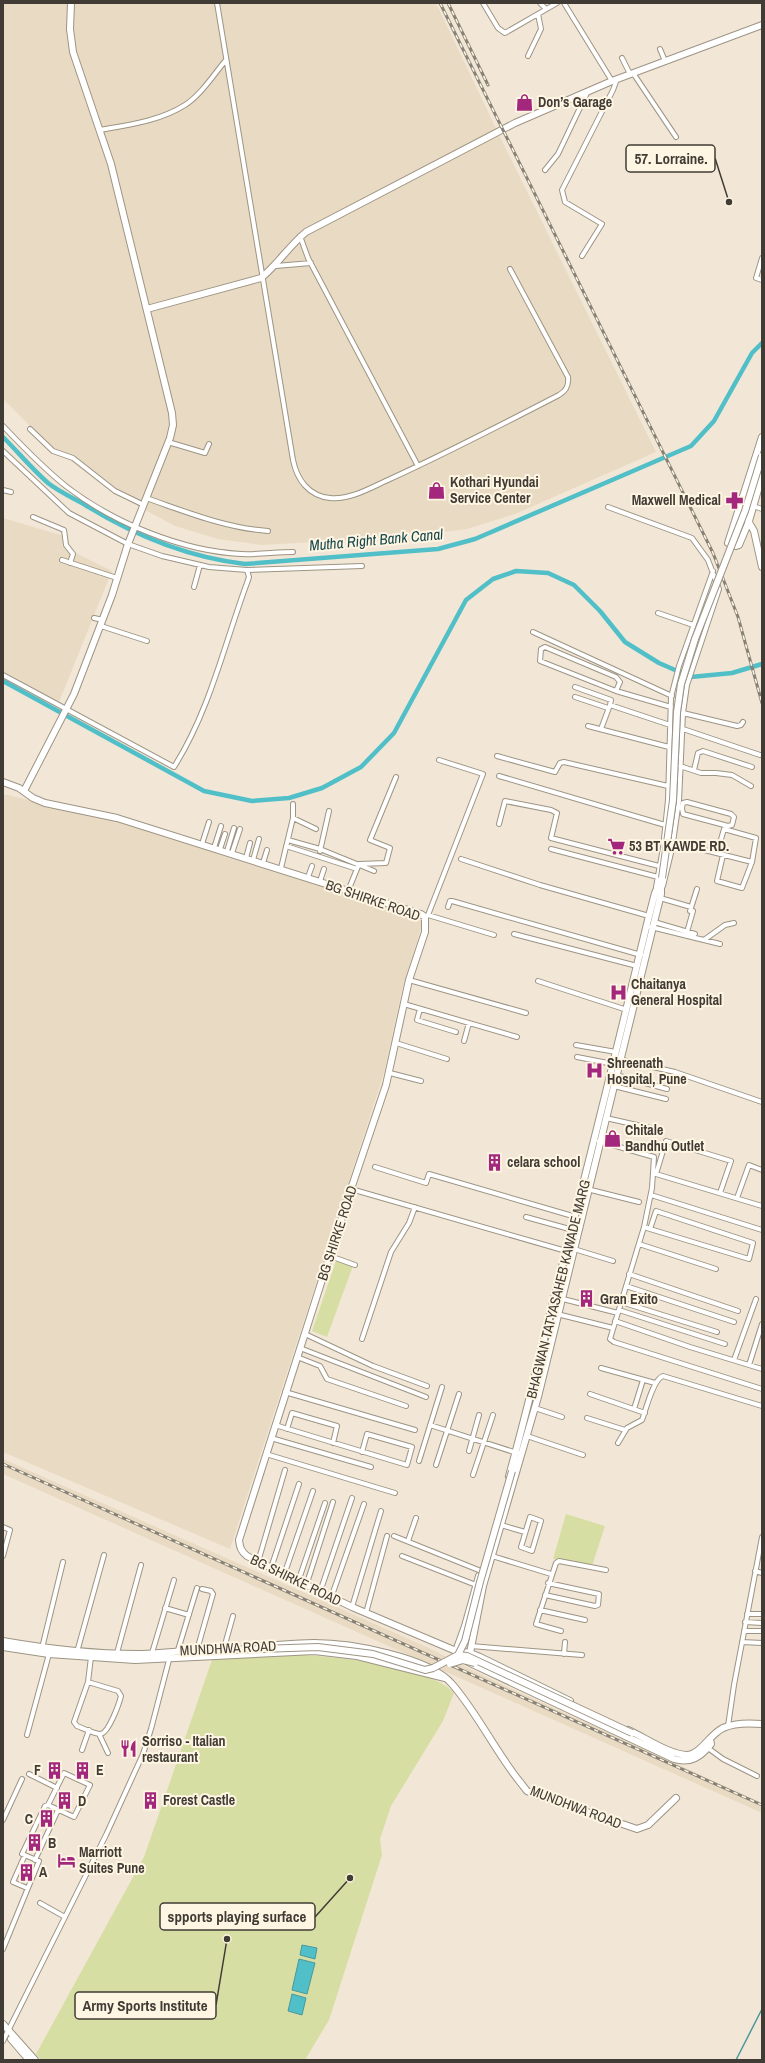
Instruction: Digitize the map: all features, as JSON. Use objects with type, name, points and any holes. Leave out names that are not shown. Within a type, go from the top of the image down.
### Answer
[{"type":"street","points":[[24,791],[67,711],[102,623],[129,542],[168,442],[173,425],[172,413],[111,164],[73,52],[70,29],[71,3]]},
{"type":"street","points":[[217,3],[261,278],[293,460],[301,483],[307,489],[322,497],[345,498],[418,466],[558,395],[568,386],[568,377],[510,269]]},
{"type":"street","points":[[483,3],[498,28],[505,33],[557,3]]},
{"type":"street","points":[[540,3],[546,9]]},
{"type":"street","points":[[564,3],[614,80],[613,90],[562,190],[562,197],[565,202],[602,224],[582,256]]},
{"type":"street","points":[[528,56],[541,29],[538,14]]},
{"type":"street","points":[[147,309],[261,278],[276,266],[292,244],[300,236],[314,227],[487,137],[614,80],[762,25]]},
{"type":"street","points":[[660,48],[665,61]]},
{"type":"street","points":[[622,58],[631,74],[676,137]]},
{"type":"street","points":[[100,130],[140,123],[185,105],[194,97],[226,60]]},
{"type":"street","points":[[545,170],[558,154],[588,91]]},
{"type":"street","points":[[300,236],[310,263],[418,466]]},
{"type":"street","points":[[762,258],[756,278],[762,280]]},
{"type":"street","points":[[276,266],[310,263]]},
{"type":"street","points":[[3,426],[67,487],[135,528],[190,547],[241,554],[293,552]]},
{"type":"street","points":[[30,429],[53,451],[73,458],[115,491],[144,505]]},
{"type":"street","points":[[762,437],[739,514],[727,542],[728,543],[736,546],[739,545],[749,521],[762,476]]},
{"type":"street","points":[[168,442],[206,453],[209,444]]},
{"type":"street","points":[[3,451],[69,513],[162,556],[200,565],[247,570],[362,566]]},
{"type":"street","name":"BHAGWAN TATYASAHEB KAWADE MARG","points":[[598,1141],[606,1118],[614,1086],[616,1075],[616,1058],[659,895],[660,877],[673,800],[677,712],[681,684],[695,639],[746,511],[762,456]]},
{"type":"street","points":[[3,490],[11,492]]},
{"type":"street","points":[[146,498],[217,523],[234,527],[268,531]]},
{"type":"street","points":[[753,506],[762,509]]},
{"type":"street","points":[[608,507],[692,538],[698,545],[712,571],[719,589],[690,672],[687,685],[683,713],[680,766],[680,807],[673,842],[659,895],[692,906]]},
{"type":"street","points":[[739,514],[749,521],[754,531],[755,544],[762,568]]},
{"type":"street","points":[[33,517],[64,530],[66,545],[73,554],[70,563]]},
{"type":"street","points":[[755,544],[762,546]]},
{"type":"street","points":[[62,560],[118,578]]},
{"type":"street","points":[[194,587],[200,565]]},
{"type":"street","points":[[3,675],[67,711],[174,767],[197,726],[210,692],[249,577],[247,570]]},
{"type":"street","points":[[551,849],[660,877],[659,866],[665,825],[668,786],[672,696],[676,678],[712,571]]},
{"type":"street","points":[[658,613],[693,625]]},
{"type":"street","points":[[94,618],[102,623],[147,641]]},
{"type":"street","points":[[533,632],[672,696]]},
{"type":"street","points":[[616,691],[620,682],[616,677],[544,648],[541,649],[540,661],[616,691],[671,707]]},
{"type":"street","points":[[575,687],[611,700],[601,729]]},
{"type":"street","points":[[574,697],[670,725]]},
{"type":"street","points":[[683,713],[737,726],[741,725],[742,722]]},
{"type":"street","points":[[588,726],[670,747]]},
{"type":"street","points":[[683,730],[760,755]]},
{"type":"street","points":[[694,770],[698,753],[703,751],[752,767]]},
{"type":"street","points":[[498,756],[555,772],[560,763],[564,762],[668,786]]},
{"type":"street","points":[[439,760],[483,774],[427,916],[494,935]]},
{"type":"street","points":[[680,766],[701,773],[732,775],[751,786]]},
{"type":"street","points":[[499,776],[665,825]]},
{"type":"street","points":[[359,864],[386,863],[390,848],[370,840],[396,777]]},
{"type":"street","name":"BG SHIRKE ROAD","points":[[3,782],[24,791],[33,798],[45,803],[117,818],[281,868],[427,916],[425,932],[409,980],[390,1073],[304,1334],[239,1540],[241,1552],[284,1576],[352,1607],[459,1653],[470,1653],[689,1758]]},
{"type":"street","points":[[499,824],[503,802],[505,801],[556,811],[557,813],[551,838],[659,866]]},
{"type":"street","points":[[686,802],[731,814],[734,817],[732,825],[728,826],[683,814],[680,807],[686,802]]},
{"type":"street","points":[[281,868],[293,818],[293,804]]},
{"type":"street","points":[[318,856],[329,811]]},
{"type":"street","points":[[293,818],[316,829]]},
{"type":"street","points":[[202,844],[209,822]]},
{"type":"street","points":[[221,826],[224,850]]},
{"type":"street","points":[[224,850],[234,828]]},
{"type":"street","points":[[224,850],[240,829]]},
{"type":"street","points":[[717,854],[723,831],[726,829],[756,838],[752,862],[744,886],[740,889],[717,881],[723,855]]},
{"type":"street","points":[[224,850],[225,834]]},
{"type":"street","points":[[253,860],[259,839]]},
{"type":"street","points":[[288,840],[320,849],[374,871]]},
{"type":"street","points":[[673,842],[752,862]]},
{"type":"street","points":[[246,858],[250,843]]},
{"type":"street","points":[[286,846],[357,869]]},
{"type":"street","points":[[264,863],[267,850]]},
{"type":"street","points":[[462,859],[540,885],[649,916]]},
{"type":"street","points":[[348,891],[359,864]]},
{"type":"street","points":[[308,878],[312,866]]},
{"type":"street","points":[[320,882],[324,869]]},
{"type":"street","points":[[688,932],[693,912],[690,911],[696,889]]},
{"type":"street","name":"BHAGWAN TATYASAHEB KAWADE MARG","points":[[651,925],[649,916],[659,895]]},
{"type":"street","points":[[448,907],[449,902],[452,901],[643,956]]},
{"type":"street","points":[[704,940],[725,925],[734,923]]},
{"type":"street","points":[[651,925],[696,934]]},
{"type":"street","points":[[651,925],[720,944]]},
{"type":"street","points":[[514,934],[637,966]]},
{"type":"street","name":"BHAGWAN TATYASAHEB KAWADE MARG","points":[[470,1653],[483,1586],[501,1525],[517,1454],[527,1436],[558,1298],[587,1188],[627,1010],[635,987],[637,966],[643,956]]},
{"type":"street","points":[[409,980],[526,1013]]},
{"type":"street","points":[[538,981],[627,1010]]},
{"type":"street","points":[[404,1004],[518,1037]]},
{"type":"street","points":[[420,1009],[417,1020],[456,1032]]},
{"type":"street","points":[[464,1040],[469,1023]]},
{"type":"street","points":[[396,1043],[447,1059]]},
{"type":"street","points":[[576,1045],[616,1058],[681,1074],[762,1102]]},
{"type":"street","points":[[577,1056],[616,1058]]},
{"type":"street","points":[[390,1073],[422,1081]]},
{"type":"street","points":[[616,1075],[667,1089]]},
{"type":"street","points":[[614,1086],[666,1099]]},
{"type":"street","points":[[606,1118],[659,1130]]},
{"type":"street","points":[[598,1141],[661,1159]]},
{"type":"street","points":[[720,1193],[731,1161],[666,1141],[656,1174],[762,1207]]},
{"type":"street","points":[[654,1157],[650,1195],[644,1227],[610,1339],[614,1342],[762,1389]]},
{"type":"street","points":[[737,1198],[749,1166],[762,1170]]},
{"type":"street","points":[[375,1167],[426,1183],[429,1174],[576,1217]]},
{"type":"street","points":[[652,1174],[762,1207]]},
{"type":"street","points":[[587,1188],[639,1202]]},
{"type":"street","name":"BHAGWAN TATYASAHEB KAWADE MARG","points":[[571,1251],[576,1217],[587,1188]]},
{"type":"street","points":[[351,1189],[571,1251],[613,1261]]},
{"type":"street","points":[[650,1195],[762,1230]]},
{"type":"street","points":[[362,1339],[391,1252],[396,1242],[410,1223],[415,1206]]},
{"type":"street","points":[[644,1227],[650,1229],[749,1259],[753,1243],[656,1211],[650,1229]]},
{"type":"street","points":[[526,1217],[573,1230]]},
{"type":"street","points":[[639,1244],[716,1269]]},
{"type":"street","points":[[330,1256],[355,1265]]},
{"type":"street","points":[[630,1274],[738,1311]]},
{"type":"street","points":[[626,1286],[734,1322]]},
{"type":"street","points":[[558,1298],[618,1311],[725,1344]]},
{"type":"street","name":"BHAGWAN TATYASAHEB KAWADE MARG","points":[[459,1653],[480,1571],[517,1454],[557,1314],[558,1298]]},
{"type":"street","points":[[734,1360],[756,1300]]},
{"type":"street","points":[[621,1302],[717,1332]]},
{"type":"street","points":[[557,1314],[613,1328]]},
{"type":"street","points":[[615,1322],[690,1347],[762,1368]]},
{"type":"street","points":[[749,1365],[762,1324]]},
{"type":"street","points":[[304,1334],[373,1366],[427,1386]]},
{"type":"street","points":[[300,1348],[426,1397]]},
{"type":"street","points":[[297,1357],[320,1366],[327,1379],[406,1406]]},
{"type":"street","points":[[601,1368],[655,1383]]},
{"type":"street","points":[[618,1443],[625,1430],[642,1420],[655,1383],[659,1377],[666,1376],[762,1406]]},
{"type":"street","points":[[634,1409],[643,1380]]},
{"type":"street","points":[[419,1461],[442,1387]]},
{"type":"street","points":[[286,1392],[415,1430]]},
{"type":"street","points":[[436,1465],[459,1394]]},
{"type":"street","points":[[590,1394],[645,1413]]},
{"type":"street","points":[[534,1408],[562,1417]]},
{"type":"street","points":[[287,1429],[292,1413],[337,1426],[333,1443]]},
{"type":"street","points":[[469,1451],[479,1415]]},
{"type":"street","points":[[473,1475],[493,1415]]},
{"type":"street","points":[[587,1418],[625,1430]]},
{"type":"street","points":[[275,1425],[362,1452],[407,1465],[412,1447],[367,1434],[362,1452]]},
{"type":"street","points":[[178,1659],[181,1656],[199,1652],[318,1647],[373,1654],[425,1670],[433,1668],[459,1653],[466,1641],[480,1582],[517,1454],[430,1425]]},
{"type":"street","points":[[527,1436],[583,1456]]},
{"type":"street","points":[[271,1438],[371,1467]]},
{"type":"street","points":[[266,1454],[395,1494]]},
{"type":"street","points":[[258,1562],[285,1470]]},
{"type":"street","points":[[271,1568],[299,1484]]},
{"type":"street","points":[[284,1576],[313,1491]]},
{"type":"street","points":[[320,1592],[352,1498]]},
{"type":"street","points":[[306,1586],[333,1502]]},
{"type":"street","points":[[298,1582],[325,1503]]},
{"type":"street","points":[[332,1598],[364,1504]]},
{"type":"street","points":[[352,1607],[381,1511]]},
{"type":"street","points":[[530,1517],[541,1521],[532,1551],[521,1548],[525,1532],[530,1517]]},
{"type":"street","points":[[408,1541],[416,1518]]},
{"type":"street","points":[[501,1525],[525,1532]]},
{"type":"street","points":[[3,1527],[10,1530],[3,1556]]},
{"type":"street","points":[[366,1613],[387,1536]]},
{"type":"street","points":[[394,1536],[480,1571]]},
{"type":"street","points":[[728,1726],[745,1622],[762,1537]]},
{"type":"street","points":[[77,1652],[104,1555]]},
{"type":"street","points":[[402,1556],[476,1585]]},
{"type":"street","points":[[492,1556],[551,1574]]},
{"type":"street","points":[[561,1630],[536,1625],[551,1574],[556,1563],[559,1561],[606,1570]]},
{"type":"street","points":[[42,1649],[63,1562]]},
{"type":"street","points":[[117,1653],[141,1565]]},
{"type":"street","points":[[755,1571],[762,1573]]},
{"type":"street","points":[[152,1653],[174,1580]]},
{"type":"street","points":[[545,1595],[596,1606],[598,1605],[599,1594],[548,1584]]},
{"type":"street","points":[[175,1651],[200,1588],[212,1591],[212,1594],[199,1652]]},
{"type":"street","points":[[166,1608],[189,1614]]},
{"type":"street","points":[[540,1610],[585,1620]]},
{"type":"street","points":[[747,1614],[762,1614]]},
{"type":"street","points":[[224,1648],[233,1616]]},
{"type":"street","points":[[745,1622],[762,1623]]},
{"type":"street","points":[[744,1631],[762,1631]]},
{"type":"street","name":"MUNDHWA ROAD","points":[[3,1641],[42,1649],[77,1652],[152,1653],[175,1651],[176,1653],[199,1652],[224,1648],[315,1643],[347,1646],[381,1652],[437,1671],[447,1679],[510,1770],[527,1790],[637,1829],[648,1825],[676,1798]]},
{"type":"street","points":[[564,1654],[565,1642]]},
{"type":"street","points":[[742,1642],[762,1643]]},
{"type":"street","points":[[471,1646],[582,1656]]},
{"type":"street","name":"MUNDHWA ROAD","points":[[3,1647],[50,1654],[135,1660],[169,1660],[314,1651],[349,1654],[447,1679]]},
{"type":"street","points":[[199,1652],[303,1649],[334,1651],[364,1655],[430,1672],[463,1660],[489,1669],[633,1738]]},
{"type":"street","points":[[459,1653],[471,1657],[674,1759],[699,1756],[711,1744],[710,1739]]},
{"type":"street","points":[[459,1653],[474,1666],[633,1738]]},
{"type":"street","points":[[27,1735],[50,1654]]},
{"type":"street","points":[[92,1658],[88,1682],[74,1722],[76,1726],[99,1734],[108,1753]]},
{"type":"street","points":[[3,2041],[6,2031],[106,1835],[143,1754],[151,1730],[169,1660]]},
{"type":"street","points":[[88,1682],[118,1691],[121,1696],[106,1731],[99,1734]]},
{"type":"street","points":[[689,1758],[717,1732],[728,1726],[759,1724]]},
{"type":"street","points":[[82,1750],[89,1730]]},
{"type":"street","points":[[633,1738],[639,1735]]},
{"type":"street","points":[[708,1748],[723,1759],[757,1776]]},
{"type":"street","points":[[3,1949],[39,1861],[22,1854],[45,1806],[48,1805],[64,1773],[90,1785],[74,1817],[48,1805]]},
{"type":"street","points":[[29,1774],[57,1788]]},
{"type":"street","points":[[3,1820],[22,1779]]},
{"type":"street","points":[[35,1860],[58,1810]]},
{"type":"street","points":[[25,1855],[14,1882],[27,1888]]},
{"type":"street","points":[[40,1903],[65,1917]]},
{"type":"street","points":[[3,2024],[6,2031],[29,2060]]},
{"type":"street","points":[[6,2031],[35,2060]]},
{"type":"shaded area","points":[[3,3],[436,3],[503,143],[656,452],[515,514],[467,529],[402,537],[262,545],[218,539],[175,526],[110,491],[46,442],[3,399]]},
{"type":"shaded area","points":[[3,518],[64,536],[62,546],[112,571],[59,702],[3,671]]},
{"type":"shaded area","points":[[3,794],[119,821],[415,916],[423,922],[402,990],[384,1073],[230,1549],[3,1452]]},
{"type":"shaded area","points":[[3,1459],[429,1648],[484,1676],[762,1803],[762,1813],[3,1474]]},
{"type":"green space","points":[[337,1258],[354,1263],[327,1337],[312,1331]]},
{"type":"green space","points":[[566,1514],[605,1526],[592,1566],[553,1559]]},
{"type":"green space","points":[[300,1655],[358,1661],[405,1670],[426,1676],[443,1684],[454,1693],[443,1721],[391,1806],[380,1839],[382,1855],[329,2020],[305,2060],[41,2060],[36,2054],[144,1857],[213,1657]]},
{"type":"water","points":[[302,1945],[317,1948],[315,1959],[300,1955]]},
{"type":"water","points":[[299,1959],[315,1963],[307,1994],[292,1990]]},
{"type":"water","points":[[292,1994],[306,1998],[302,2015],[288,2011]]},
{"type":"waterway","name":"Mutha Right Bank Canal","points":[[3,437],[42,478],[60,491],[101,515],[140,535],[201,556],[245,564],[438,549],[475,539],[691,446],[714,421],[752,353],[762,343]]},
{"type":"waterway","points":[[3,681],[204,791],[252,801],[289,798],[322,788],[361,767],[394,733],[466,600],[493,579],[516,571],[548,573],[574,585],[600,611],[625,642],[659,663],[691,677],[732,673],[762,664]]},
{"type":"waterway","points":[[736,2060],[762,2009]]},
{"type":"railway","points":[[440,3],[713,553],[738,617],[762,703]]},
{"type":"railway","points":[[448,3],[488,85]]},
{"type":"railway","points":[[3,1464],[762,1805]]},
{"type":"place","name":"Don’s Garage","points":[[525,102]]},
{"type":"place","name":"57. Lorraine.","points":[[729,202]]},
{"type":"place","name":"Kothari Hyundai Service Center","points":[[437,490]]},
{"type":"place","name":"Maxwell Medical","points":[[734,500]]},
{"type":"place","name":"53 BT KAWDE RD.","points":[[616,846]]},
{"type":"place","name":"Chaitanya General Hospital","points":[[618,992]]},
{"type":"place","name":"Shreenath Hospital, Pune","points":[[594,1071]]},
{"type":"place","name":"Chitale Bandhu Outlet","points":[[612,1138]]},
{"type":"place","name":"celara school","points":[[494,1162]]},
{"type":"place","name":"Gran Exito","points":[[587,1299]]},
{"type":"place","name":"Sorriso - Italian restaurant","points":[[129,1749]]},
{"type":"place","name":"F","points":[[54,1770]]},
{"type":"place","name":"E","points":[[83,1770]]},
{"type":"place","name":"Forest Castle","points":[[150,1800]]},
{"type":"place","name":"D","points":[[65,1801]]},
{"type":"place","name":"C","points":[[46,1819]]},
{"type":"place","name":"B","points":[[35,1843]]},
{"type":"place","name":"Marriott Suites Pune","points":[[66,1860]]},
{"type":"place","name":"A","points":[[26,1872]]},
{"type":"place","name":"spports playing surface","points":[[350,1878]]},
{"type":"place","name":"Army Sports Institute","points":[[227,1939]]}]
